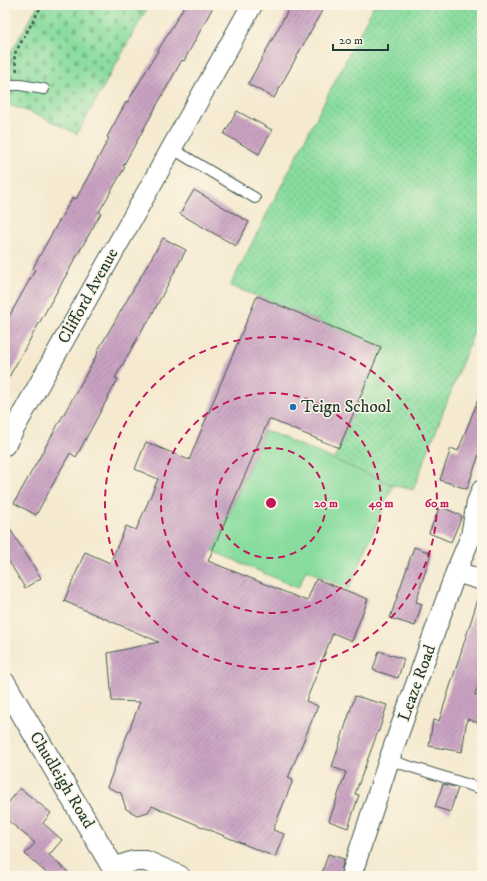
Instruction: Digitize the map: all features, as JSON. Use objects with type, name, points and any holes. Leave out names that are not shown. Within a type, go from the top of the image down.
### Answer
[{"type":"main road","name":"Chudleigh Road","points":[[5,684],[116,872]]},
{"type":"street","name":"Clifford Avenue","points":[[5,445],[252,5]]},
{"type":"street","name":"Leaze Road","points":[[351,876],[389,760],[456,572],[471,536],[477,502],[482,490]]},
{"type":"street","points":[[456,572],[482,580]]},
{"type":"street","points":[[116,872],[134,861],[146,861],[180,876]]},
{"type":"lane","points":[[5,85],[20,85],[44,89]]},
{"type":"lane","points":[[171,148],[256,198]]},
{"type":"lane","points":[[389,760],[482,788]]},
{"type":"path","points":[[20,85],[14,55],[42,5]]},
{"type":"green space","points":[[38,5],[149,5],[77,134],[43,117],[5,102],[5,63]]},
{"type":"green space","points":[[374,5],[470,5],[482,8],[482,325],[477,324],[413,490],[393,485],[334,460],[381,347],[230,286]]},
{"type":"green space","points":[[265,430],[393,485],[349,589],[306,570],[298,588],[213,551]]},
{"type":"building","points":[[185,5],[214,5],[184,61],[182,60],[123,166],[125,167],[99,212],[101,213],[5,384],[5,324],[35,270],[33,268],[56,226],[73,197],[76,199],[109,138],[107,137],[126,102],[127,103]]},
{"type":"building","points":[[291,5],[325,5],[274,98],[248,84]]},
{"type":"building","points":[[237,111],[272,130],[259,154],[224,134]]},
{"type":"building","points":[[194,190],[249,222],[236,246],[180,214]]},
{"type":"building","points":[[163,238],[186,250],[147,324],[146,323],[115,378],[118,379],[76,457],[70,453],[36,515],[14,503],[98,353],[97,352]]},
{"type":"building","points":[[257,296],[381,347],[339,448],[269,419],[208,561],[307,601],[316,579],[368,599],[352,641],[333,633],[306,701],[318,706],[288,778],[293,780],[273,830],[284,834],[275,857],[152,806],[148,812],[137,815],[126,809],[121,793],[107,787],[140,702],[112,701],[108,653],[159,642],[64,601],[85,552],[110,563],[126,526],[136,530],[158,479],[135,469],[146,442],[189,460]]},
{"type":"building","points":[[481,392],[482,446],[467,489],[440,480],[451,448],[458,451]]},
{"type":"building","points":[[440,506],[462,516],[451,542],[429,533]]},
{"type":"building","points":[[5,521],[41,578],[25,588],[5,555]]},
{"type":"building","points":[[414,547],[431,553],[416,602],[422,604],[415,626],[390,618]]},
{"type":"building","points":[[479,596],[482,596],[482,673],[475,695],[482,697],[482,724],[467,719],[462,752],[429,746],[433,720],[439,721]]},
{"type":"building","points":[[379,651],[404,659],[398,678],[373,670]]},
{"type":"building","points":[[355,696],[387,705],[379,731],[355,794],[359,795],[348,828],[329,821],[346,772],[332,767]]},
{"type":"building","points":[[443,784],[458,788],[450,812],[435,807]]},
{"type":"building","points":[[20,788],[51,813],[43,823],[62,840],[49,855],[72,876],[50,876],[25,854],[35,843],[5,818],[5,807]]},
{"type":"building","points":[[328,854],[344,859],[340,876],[321,876]]},
{"type":"place","name":"Teign School","points":[[293,407]]}]
